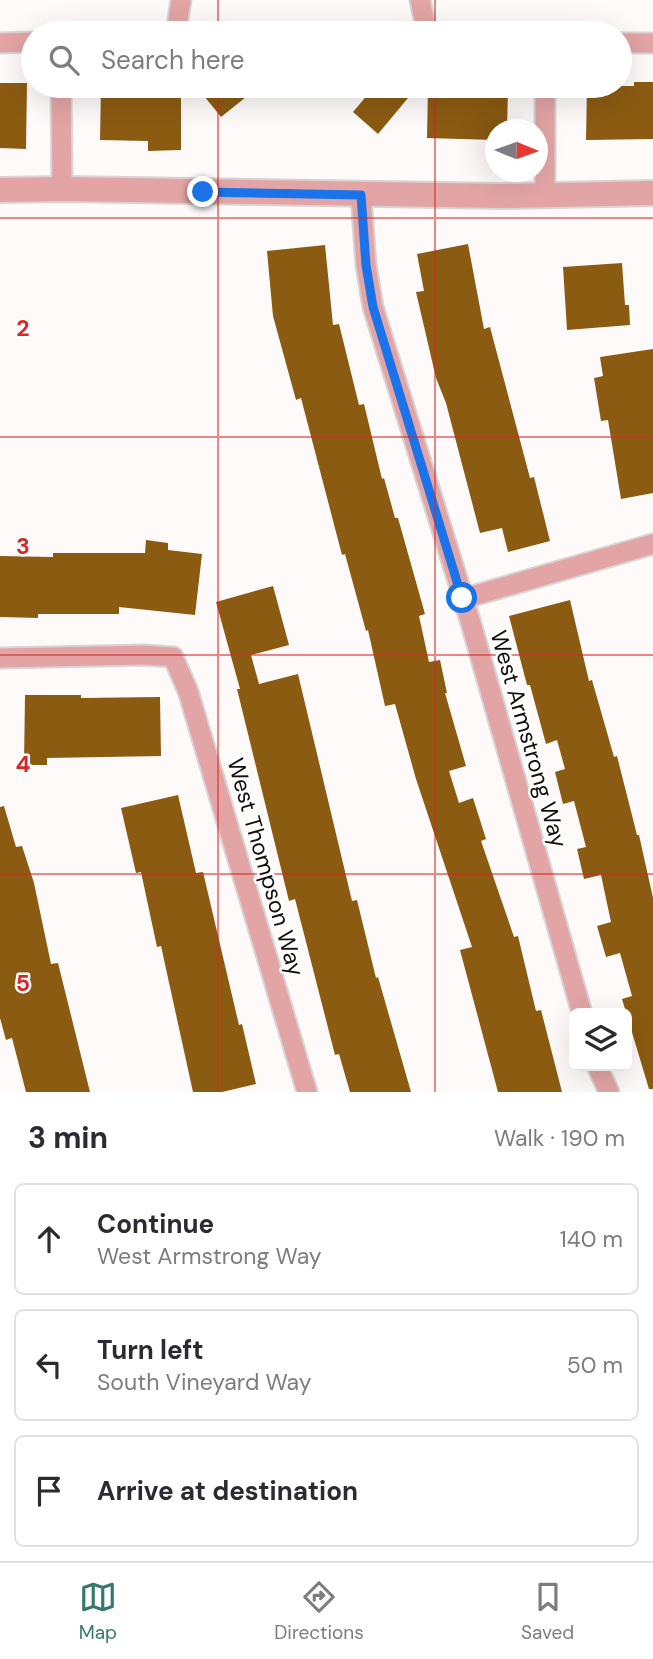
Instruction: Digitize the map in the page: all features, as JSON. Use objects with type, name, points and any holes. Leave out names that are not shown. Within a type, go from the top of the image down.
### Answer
[{"type":"street","points":[[178,21],[181,0]]},
{"type":"street","points":[[420,0],[424,21]]},
{"type":"street","points":[[0,43],[21,42]]},
{"type":"street","points":[[632,43],[653,43]]},
{"type":"street","points":[[61,98],[62,189]]},
{"type":"street","points":[[544,196],[545,98]]},
{"type":"street","points":[[0,190],[544,196],[653,193]]},
{"type":"street","name":"West Armstrong Way","points":[[361,195],[366,265],[373,307],[462,598],[581,1008]]},
{"type":"street","points":[[462,598],[653,544]]},
{"type":"street","name":"West Thompson Way","points":[[0,658],[144,655],[173,657],[188,691],[307,1092]]},
{"type":"street","points":[[599,1071],[609,1092]]},
{"type":"building","points":[[634,82],[653,82],[653,139],[586,140],[587,98],[632,98]]},
{"type":"building","points":[[0,83],[21,83],[21,98],[27,98],[26,149],[0,148]]},
{"type":"building","points":[[101,98],[181,98],[181,150],[148,151],[148,141],[100,140]]},
{"type":"building","points":[[206,98],[245,98],[221,117]]},
{"type":"building","points":[[365,98],[408,98],[378,134],[353,112]]},
{"type":"building","points":[[428,98],[508,98],[507,119],[485,119],[485,140],[427,138]]},
{"type":"building","points":[[468,244],[484,329],[490,327],[530,478],[534,477],[550,541],[508,552],[502,528],[480,533],[446,403],[436,378],[416,292],[424,291],[417,254]]},
{"type":"building","points":[[325,245],[333,325],[339,324],[359,405],[364,404],[382,479],[384,478],[395,518],[398,518],[425,614],[419,616],[429,662],[440,660],[445,693],[466,766],[449,771],[459,803],[473,798],[486,839],[481,841],[514,937],[518,936],[536,1011],[541,1010],[562,1092],[498,1092],[460,950],[472,947],[416,779],[395,704],[385,706],[368,630],[366,631],[345,554],[342,555],[301,398],[296,400],[273,316],[267,251]]},
{"type":"building","points":[[622,263],[625,305],[629,305],[630,325],[567,330],[563,267]]},
{"type":"building","points":[[653,349],[653,493],[621,499],[608,420],[601,421],[594,378],[603,376],[600,357]]},
{"type":"building","points":[[146,540],[168,543],[168,550],[202,554],[195,615],[119,607],[119,614],[0,617],[0,556],[145,553]]},
{"type":"building","points":[[273,586],[289,645],[251,655],[259,684],[298,674],[352,901],[357,900],[376,978],[378,977],[411,1092],[350,1092],[339,1054],[335,1055],[295,899],[289,901],[237,689],[240,689],[216,602]]},
{"type":"building","points":[[570,600],[589,681],[592,680],[614,757],[617,756],[653,898],[653,1089],[649,1089],[632,1032],[632,1008],[625,1008],[622,999],[632,996],[620,953],[606,957],[597,926],[611,922],[601,875],[584,879],[577,849],[586,847],[574,801],[563,804],[555,772],[565,769],[557,740],[546,744],[509,616]]},
{"type":"building","points":[[25,695],[81,695],[81,698],[160,697],[161,756],[47,758],[47,765],[24,765]]},
{"type":"building","points":[[178,795],[196,873],[203,872],[239,1025],[242,1024],[256,1084],[222,1092],[193,1092],[161,946],[157,947],[141,872],[136,873],[121,808]]},
{"type":"building","points":[[4,806],[16,847],[22,846],[34,883],[51,964],[58,963],[90,1092],[26,1092],[12,1038],[6,1040],[0,1018],[0,807]]},
{"type":"route","points":[[203,192],[361,195],[366,265],[373,307],[462,598]]}]
